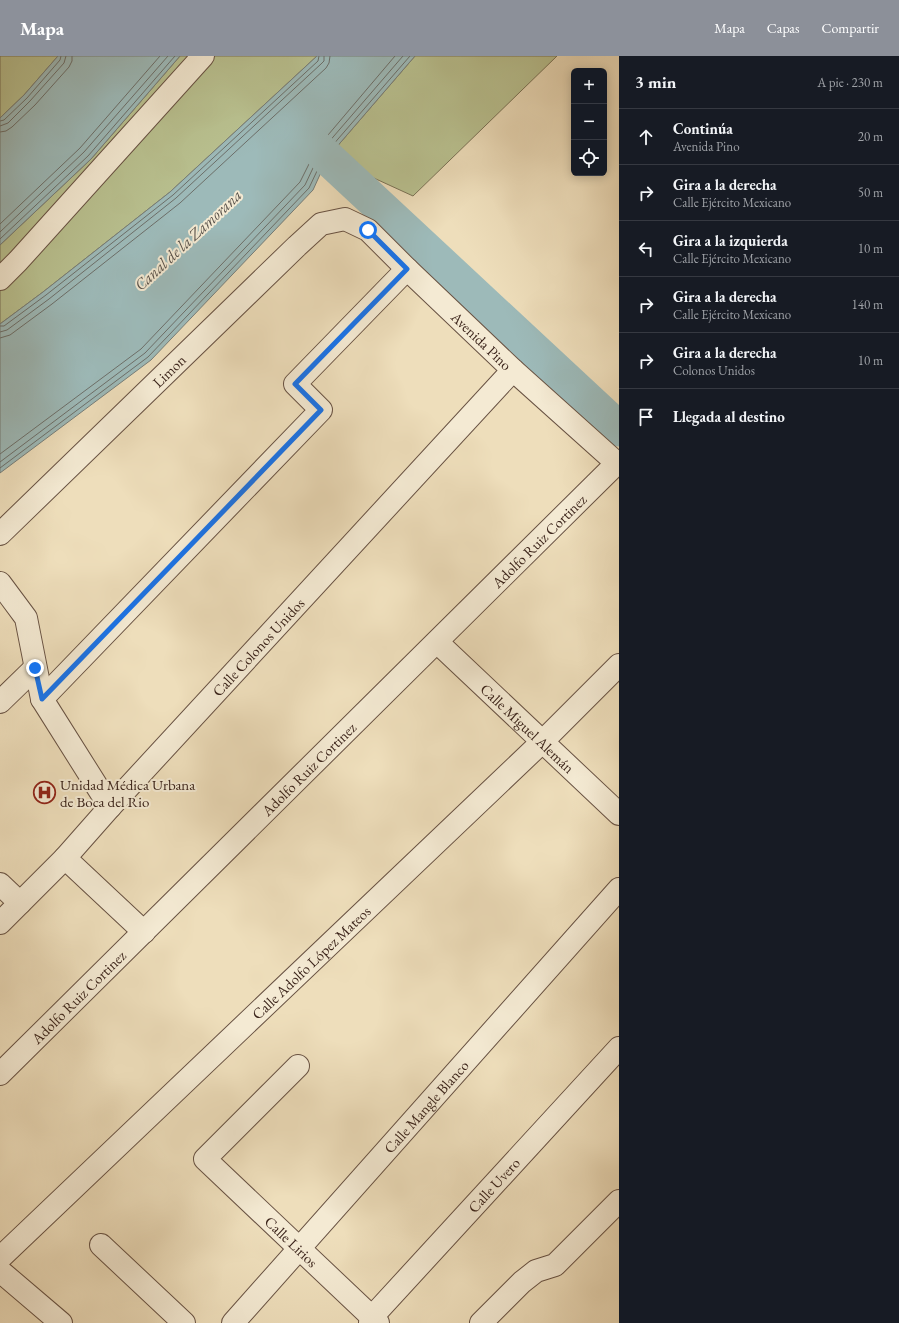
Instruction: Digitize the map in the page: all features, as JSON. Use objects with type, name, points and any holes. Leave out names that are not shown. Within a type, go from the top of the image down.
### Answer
[{"type":"street","points":[[0,279],[203,56]]},
{"type":"street","name":"Avenida Pino","points":[[345,219],[368,230],[514,370],[618,464]]},
{"type":"street","name":"Limon","points":[[0,534],[302,241],[321,224],[345,219]]},
{"type":"street","points":[[42,699],[321,410],[295,384],[407,269]]},
{"type":"street","name":"Calle Colonos Unidos","points":[[0,923],[64,858],[110,806],[514,370]]},
{"type":"street","name":"Adolfo Ruiz Cortinez","points":[[0,1074],[618,464]]},
{"type":"street","points":[[0,583],[26,618],[42,699],[110,806]]},
{"type":"street","name":"Calle Miguel Alemán","points":[[436,642],[619,814]]},
{"type":"street","name":"Calle Adolfo López Mateos","points":[[0,1258],[542,742],[619,665]]},
{"type":"street","points":[[0,702],[35,668]]},
{"type":"street","points":[[64,858],[144,932]]},
{"type":"street","points":[[0,884],[20,903]]},
{"type":"street","name":"Calle Mangle Blanco","points":[[233,1323],[619,889]]},
{"type":"street","name":"Calle Uvero","points":[[374,1321],[619,1048]]},
{"type":"street","name":"Calle Lirios","points":[[298,1066],[205,1159],[300,1248],[374,1321]]},
{"type":"street","points":[[481,1323],[522,1282],[536,1271],[555,1265],[619,1200]]},
{"type":"street","points":[[101,1245],[184,1323]]},
{"type":"street","points":[[0,1271],[60,1323]]},
{"type":"green space","points":[[0,56],[58,56],[24,95],[0,118]]},
{"type":"green space","points":[[180,56],[317,56],[170,192],[0,324],[0,245],[91,159]]},
{"type":"green space","points":[[415,56],[557,56],[413,196],[328,157]]},
{"type":"water","points":[[58,56],[180,56],[91,159],[0,245],[0,118],[24,95]]},
{"type":"water","name":"Canal de la Zamorana","points":[[317,56],[415,56],[328,157],[313,190],[151,360],[0,473],[0,324],[170,192]]},
{"type":"waterway","points":[[302,134],[619,429]]},
{"type":"place","name":"Unidad Médica Urbana de Boca del Rio","points":[[45,793]]},
{"type":"route","points":[[35,668],[42,699],[321,410],[295,384],[407,269],[368,230]]}]
